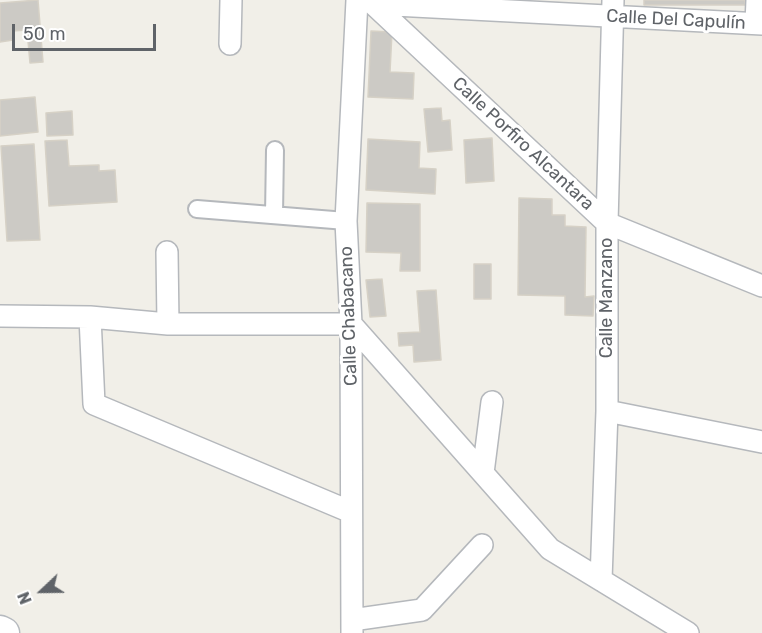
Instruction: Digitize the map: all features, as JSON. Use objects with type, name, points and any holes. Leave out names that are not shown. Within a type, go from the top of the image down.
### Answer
[{"type":"street","points":[[230,44],[231,0]]},
{"type":"street","points":[[757,0],[759,24]]},
{"type":"street","name":"Calle Del Capulín","points":[[367,1],[613,8],[759,24]]},
{"type":"street","name":"Calle Chabacano","points":[[352,627],[351,324],[346,221],[367,1]]},
{"type":"street","name":"Calle Porfiro Alcantara","points":[[367,1],[607,223],[762,286]]},
{"type":"street","name":"Calle Manzano","points":[[601,580],[607,411],[607,223],[613,8]]},
{"type":"street","points":[[274,215],[275,150]]},
{"type":"street","points":[[197,209],[346,221]]},
{"type":"street","points":[[167,252],[168,324]]},
{"type":"street","points":[[0,316],[90,316],[168,324],[351,324],[550,549],[688,633]]},
{"type":"street","points":[[90,316],[94,404],[351,512]]},
{"type":"street","points":[[483,473],[492,402]]},
{"type":"street","points":[[607,411],[762,442]]},
{"type":"street","points":[[352,627],[422,610],[482,545]]},
{"type":"building","points":[[38,0],[43,62],[30,63],[27,30],[12,31],[13,40],[0,42],[0,3]]},
{"type":"building","points":[[644,0],[745,0],[745,5],[644,5]]},
{"type":"building","points":[[371,31],[392,32],[390,72],[414,73],[413,99],[368,97]]},
{"type":"building","points":[[35,97],[38,132],[0,136],[0,100]]},
{"type":"building","points":[[441,108],[442,121],[450,120],[452,150],[428,152],[424,109]]},
{"type":"building","points":[[72,111],[73,135],[47,136],[46,113]]},
{"type":"building","points":[[492,138],[494,181],[466,183],[464,140]]},
{"type":"building","points":[[368,139],[420,142],[419,168],[436,169],[435,194],[366,190]]},
{"type":"building","points":[[67,140],[69,166],[99,165],[99,171],[115,170],[117,202],[49,206],[45,141]]},
{"type":"building","points":[[34,144],[40,240],[7,241],[1,146]]},
{"type":"building","points":[[519,198],[552,199],[552,215],[565,215],[565,226],[586,227],[585,297],[594,296],[593,316],[565,315],[565,296],[518,295]]},
{"type":"building","points":[[367,203],[420,204],[420,271],[400,271],[401,253],[366,252]]},
{"type":"building","points":[[474,264],[491,264],[491,299],[474,299]]},
{"type":"building","points":[[382,279],[386,316],[370,317],[366,280]]},
{"type":"building","points":[[436,290],[441,360],[414,362],[413,345],[399,346],[398,333],[420,332],[417,291]]}]
